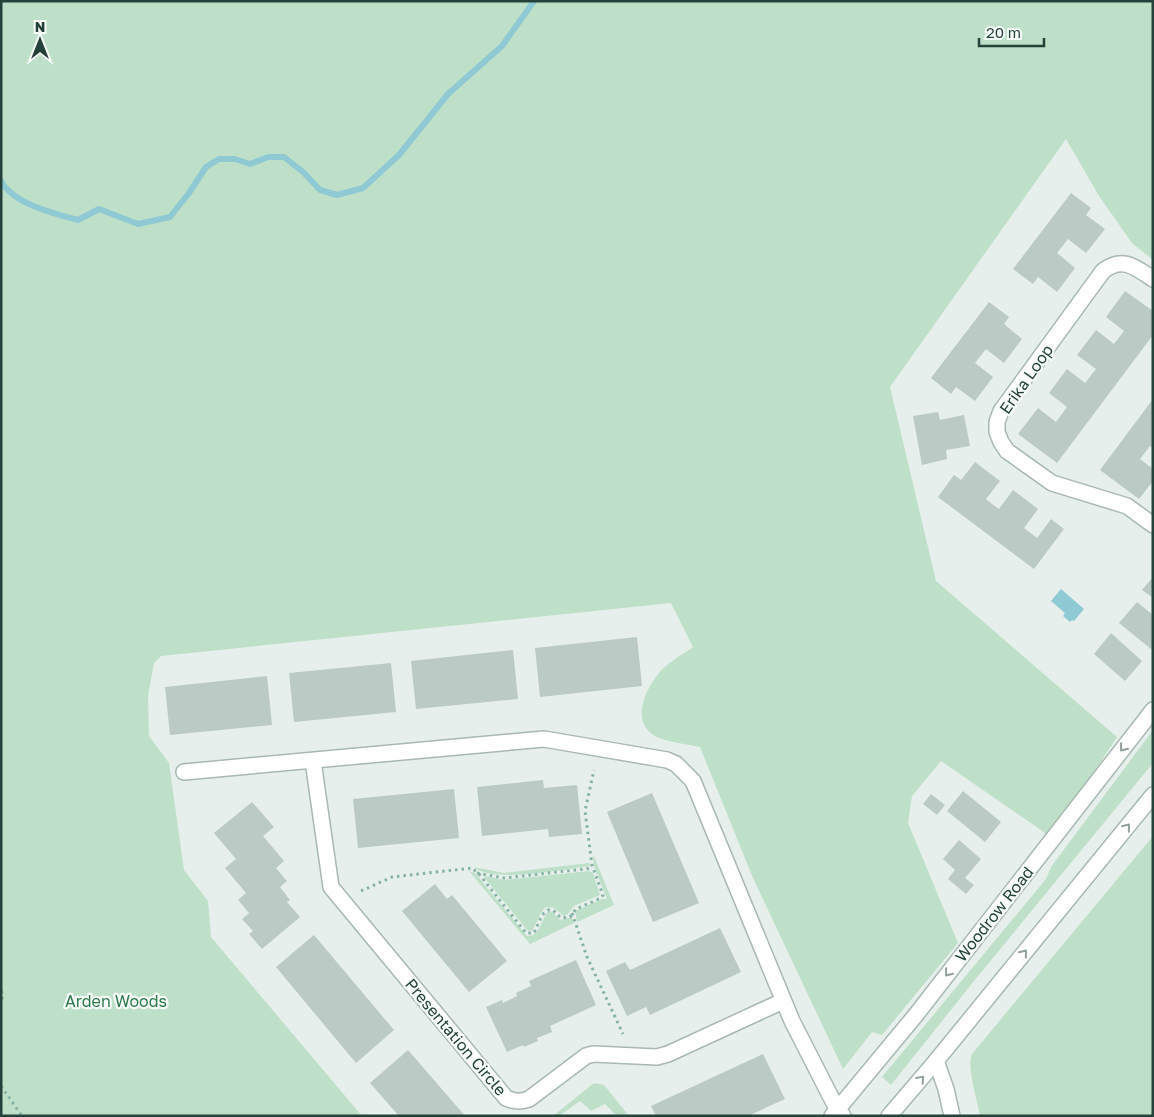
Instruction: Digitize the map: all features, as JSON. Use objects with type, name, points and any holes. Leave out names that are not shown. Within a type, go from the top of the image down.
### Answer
[{"type":"street","name":"Erika Loop","points":[[1153,279],[1128,264],[1110,266],[1103,271],[1001,411],[997,422],[997,432],[1007,451],[1052,483],[1127,506],[1153,526]]},
{"type":"street","name":"Woodrow Road","points":[[837,1114],[1153,710]]},
{"type":"street","points":[[184,772],[544,739],[667,760],[676,764],[693,781],[783,1001],[837,1114]]},
{"type":"street","name":"Presentation Circle","points":[[313,761],[331,887],[506,1098],[521,1102],[529,1098],[586,1056],[593,1054],[657,1057],[668,1054],[783,1001]]},
{"type":"street","points":[[889,1116],[1153,795]]},
{"type":"street","points":[[936,1061],[946,1089],[952,1116]]},
{"type":"path","points":[[361,891],[396,876],[472,868],[526,933],[534,933],[546,910],[553,910],[562,918],[570,917],[576,908],[603,897],[593,868],[586,808],[594,770]]},
{"type":"path","points":[[477,873],[504,878],[593,868]]},
{"type":"path","points":[[572,912],[587,957],[623,1034]]},
{"type":"path","points":[[1,991],[1,1003]]},
{"type":"path","points":[[1,1086],[22,1116]]},
{"type":"green space","name":"Arden Woods","points":[[1,1],[1153,1],[1153,260],[1132,243],[1099,196],[1066,139],[890,387],[936,581],[1117,737],[1051,837],[941,761],[912,796],[908,823],[958,943],[882,1035],[872,1032],[843,1069],[753,878],[700,747],[659,738],[644,725],[642,707],[644,698],[653,680],[666,666],[693,647],[671,603],[161,656],[154,663],[148,696],[149,736],[169,763],[184,870],[208,901],[211,937],[362,1116],[1,1116]]},
{"type":"green space","points":[[1153,730],[1153,763],[891,1085],[882,1077],[1046,879],[1051,867]]},
{"type":"green space","points":[[1153,836],[1153,1116],[980,1116],[971,1075],[972,1054]]},
{"type":"green space","points":[[593,854],[614,905],[577,922],[575,911],[602,899],[607,899],[594,866]]},
{"type":"green space","points":[[589,863],[590,866],[512,875],[484,872],[474,867],[504,873]]},
{"type":"green space","points":[[469,871],[475,873],[527,936],[531,936],[538,931],[548,911],[553,912],[560,920],[572,917],[574,923],[530,944]]},
{"type":"green space","points":[[589,871],[593,873],[600,895],[574,906],[564,916],[554,908],[546,907],[532,931],[527,930],[484,877],[504,880]]},
{"type":"green space","points":[[594,1083],[604,1085],[629,1116],[617,1116],[605,1104],[591,1111],[580,1101],[559,1116],[553,1116]]},
{"type":"water","points":[[1061,589],[1084,609],[1074,621],[1070,622],[1063,616],[1065,613],[1051,601]]},
{"type":"building","points":[[1071,193],[1091,208],[1086,215],[1105,229],[1086,253],[1068,239],[1057,253],[1075,268],[1057,292],[1038,277],[1033,284],[1013,269]]},
{"type":"building","points":[[1125,291],[1153,311],[1153,335],[1057,463],[1018,434],[1038,408],[1056,422],[1067,407],[1049,393],[1067,369],[1085,383],[1096,369],[1077,355],[1096,330],[1114,344],[1124,331],[1106,317]]},
{"type":"building","points":[[989,302],[1009,317],[1004,324],[1022,339],[1004,363],[986,349],[975,363],[993,377],[975,401],[956,387],[951,394],[931,378]]},
{"type":"building","points":[[1153,399],[1153,448],[1150,446],[1140,459],[1153,469],[1153,481],[1139,499],[1100,470]]},
{"type":"building","points":[[938,412],[940,420],[964,415],[970,446],[946,450],[947,459],[922,465],[913,416]]},
{"type":"building","points":[[975,462],[1000,481],[986,499],[992,504],[999,509],[1013,490],[1038,509],[1024,528],[1037,538],[1051,519],[1064,529],[1034,569],[938,497],[954,475],[961,480]]},
{"type":"building","points":[[1153,577],[1153,598],[1142,590]]},
{"type":"building","points":[[1137,602],[1153,615],[1153,647],[1151,649],[1119,623]]},
{"type":"building","points":[[1111,633],[1142,661],[1125,681],[1094,654]]},
{"type":"building","points":[[637,637],[642,686],[540,697],[535,648]]},
{"type":"building","points":[[513,650],[518,699],[416,709],[411,661]]},
{"type":"building","points":[[391,663],[396,712],[294,722],[289,673]]},
{"type":"building","points":[[267,676],[272,725],[170,735],[165,687]]},
{"type":"building","points":[[543,780],[544,788],[577,785],[582,834],[549,837],[548,829],[482,836],[477,787]]},
{"type":"building","points":[[454,789],[459,838],[358,848],[353,799]]},
{"type":"building","points":[[963,791],[1001,822],[985,842],[947,811]]},
{"type":"building","points":[[652,793],[699,903],[653,922],[607,812]]},
{"type":"building","points":[[931,794],[945,805],[937,815],[923,804]]},
{"type":"building","points":[[252,802],[274,827],[263,836],[284,861],[276,868],[287,881],[280,887],[290,900],[287,902],[300,917],[262,949],[249,934],[253,931],[242,919],[249,913],[238,900],[246,893],[225,868],[236,859],[214,833]]},
{"type":"building","points":[[959,840],[981,859],[965,878],[974,885],[966,894],[948,879],[955,870],[943,859]]},
{"type":"building","points":[[435,884],[447,899],[452,895],[507,961],[469,992],[402,911]]},
{"type":"building","points":[[720,928],[741,972],[650,1015],[646,1007],[627,1016],[606,971],[625,962],[630,970]]},
{"type":"building","points":[[314,935],[394,1030],[356,1063],[276,967]]},
{"type":"building","points":[[576,960],[596,1005],[550,1026],[552,1032],[537,1038],[538,1041],[507,1052],[486,1007],[502,1000],[503,1003],[517,996],[516,993],[531,986],[529,981]]},
{"type":"building","points":[[408,1050],[465,1116],[399,1116],[370,1083]]},
{"type":"building","points":[[763,1054],[785,1099],[748,1116],[656,1116],[651,1106]]},
{"type":"waterway","points":[[1,181],[15,196],[47,211],[78,220],[99,209],[138,224],[170,217],[206,167],[219,159],[235,159],[250,164],[268,157],[284,157],[303,172],[320,190],[337,195],[363,188],[399,155],[448,94],[502,46],[534,1]]}]
